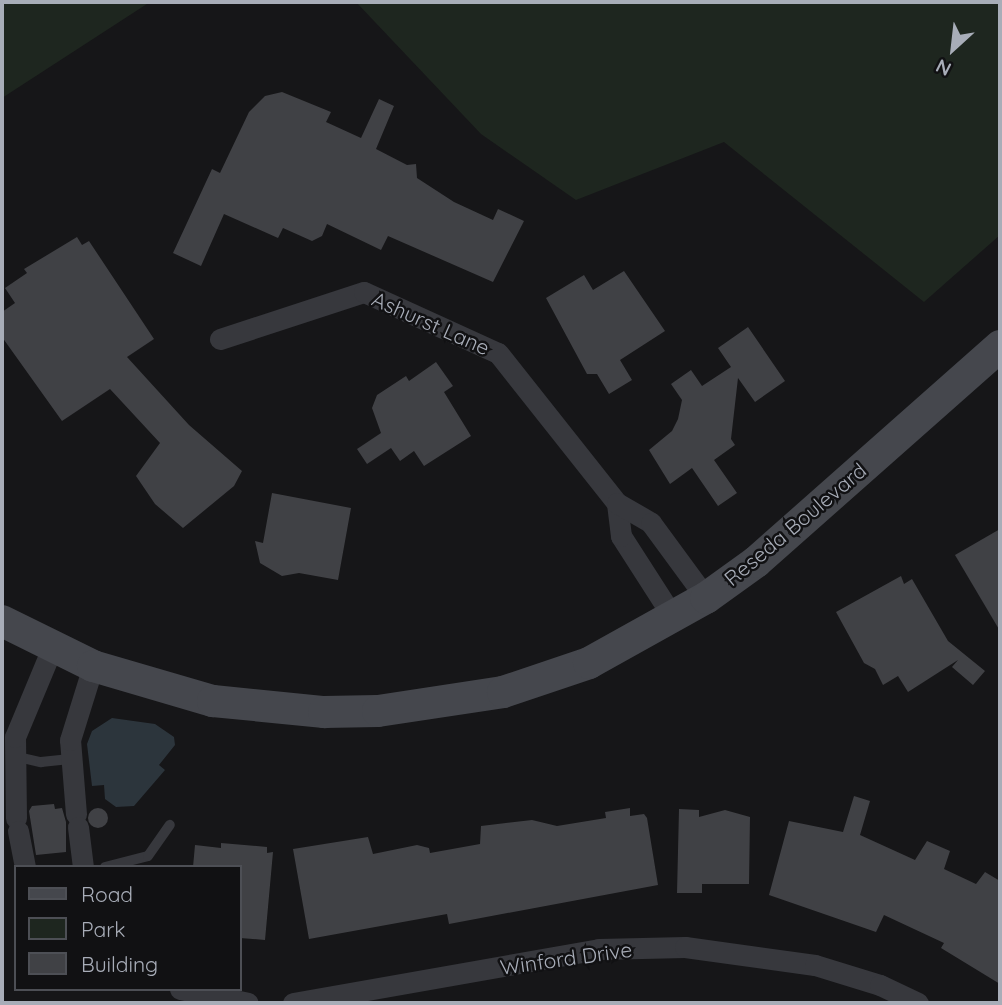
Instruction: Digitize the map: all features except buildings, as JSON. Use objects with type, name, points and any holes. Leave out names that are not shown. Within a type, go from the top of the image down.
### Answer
[{"type":"main road","name":"Reseda Boulevard","points":[[2,621],[93,666],[213,701],[311,711],[378,711],[468,699],[548,679],[631,643],[706,598],[756,562],[1000,346]]},
{"type":"street","name":"Ashurst Lane","points":[[220,340],[364,292],[498,353],[617,503],[652,523],[706,598]]},
{"type":"street","points":[[617,503],[621,536],[673,617]]},
{"type":"street","points":[[25,865],[17,824],[13,755],[15,737],[52,648]]},
{"type":"street","points":[[83,865],[70,759],[73,721],[93,666]]},
{"type":"street","name":"Winford Drive","points":[[293,1003],[599,949],[685,947],[815,965],[880,985],[918,1003]]},
{"type":"street","points":[[190,991],[248,1003]]},
{"type":"lane","points":[[13,755],[41,762],[70,759]]},
{"type":"lane","points":[[113,865],[148,856],[170,825]]},
{"type":"green space","points":[[2,2],[150,2],[2,98]]},
{"type":"green space","points":[[356,2],[1000,2],[1000,235],[924,302],[724,142],[576,200],[481,134]]},
{"type":"shaded area","points":[[112,718],[155,724],[174,737],[175,745],[159,765],[165,770],[134,806],[116,807],[105,799],[104,785],[92,786],[87,744],[92,731]]}]
